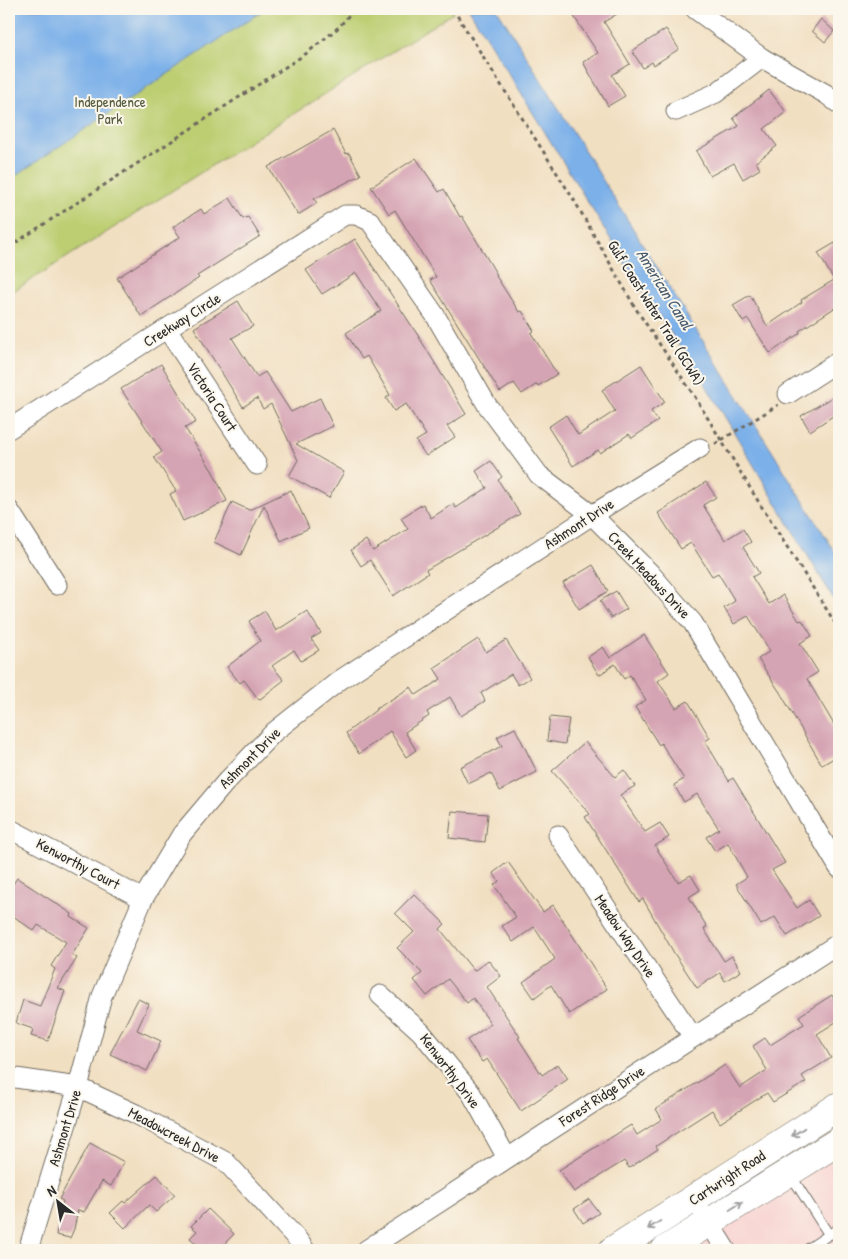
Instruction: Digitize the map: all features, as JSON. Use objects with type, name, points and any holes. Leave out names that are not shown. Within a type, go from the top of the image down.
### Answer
[{"type":"main road","name":"Cartwright Road","points":[[614,1250],[839,1106]]},
{"type":"main road","name":"Cartwright Road","points":[[665,1250],[839,1141]]},
{"type":"street","points":[[695,9],[762,58],[826,94],[839,104]]},
{"type":"street","points":[[676,111],[716,93],[762,58]]},
{"type":"street","name":"Creekway Circle","points":[[9,430],[345,215],[356,214]]},
{"type":"street","name":"Creek Meadows Drive","points":[[356,214],[370,221],[435,315],[487,405],[539,475],[592,515],[651,574],[694,623],[839,868]]},
{"type":"street","name":"Victoria Court","points":[[167,329],[257,466]]},
{"type":"street","points":[[788,394],[839,361]]},
{"type":"street","name":"Ashmont Drive","points":[[28,1250],[78,1087],[102,996],[143,899],[182,834],[225,783],[274,732],[340,680],[592,515],[700,448]]},
{"type":"street","points":[[9,510],[57,585]]},
{"type":"street","name":"Kenworthy Court","points":[[12,830],[143,899]]},
{"type":"street","name":"Meadow Way Drive","points":[[558,835],[693,1037]]},
{"type":"street","name":"Forest Ridge Drive","points":[[366,1250],[839,943]]},
{"type":"street","name":"Kenworthy Drive","points":[[380,995],[422,1032],[471,1093],[507,1158]]},
{"type":"street","name":"Meadowcreek Drive","points":[[9,1077],[78,1087],[136,1114],[226,1162],[305,1250]]},
{"type":"street","points":[[694,1199],[726,1250]]},
{"type":"lane","points":[[789,1172],[828,1235]]},
{"type":"lane","points":[[806,1250],[839,1228]]},
{"type":"path","points":[[9,247],[307,52],[339,27],[354,9]]},
{"type":"path","name":"Gulf Coast Water Trail (GCWA)","points":[[453,9],[574,200],[636,309],[696,398],[839,629]]},
{"type":"path","points":[[726,437],[759,417]]},
{"type":"shaded area","points":[[839,1155],[839,1250],[691,1250]]},
{"type":"green space","name":"Independence Park","points":[[9,9],[451,9],[453,13],[9,294]]},
{"type":"water","points":[[9,9],[265,9],[9,180]]},
{"type":"water","name":"American Canal","points":[[469,9],[497,9],[839,558],[839,608],[707,387],[640,287]]},
{"type":"building","points":[[569,9],[625,9],[604,22],[630,64],[612,75],[625,96],[608,106],[583,62],[598,53]]},
{"type":"building","points":[[821,19],[834,31],[825,42],[812,31]]},
{"type":"building","points":[[666,29],[679,49],[654,65],[652,62],[643,68],[632,51]]},
{"type":"building","points":[[769,90],[786,112],[764,129],[777,146],[756,162],[760,169],[743,179],[734,163],[710,176],[696,151],[739,126],[733,118]]},
{"type":"building","points":[[333,130],[346,154],[349,153],[361,175],[314,199],[317,203],[298,215],[268,167]]},
{"type":"building","points":[[416,158],[439,192],[444,189],[460,217],[462,216],[496,276],[519,312],[522,311],[534,331],[531,333],[557,374],[522,394],[514,383],[500,392],[430,280],[436,277],[395,210],[389,214],[371,187]]},
{"type":"building","points":[[230,198],[243,219],[248,217],[260,236],[197,276],[199,278],[141,316],[117,278],[180,237],[173,227],[201,209],[204,214]]},
{"type":"building","points":[[355,239],[466,414],[447,426],[455,437],[426,456],[416,441],[426,435],[406,404],[394,411],[386,398],[390,395],[367,356],[362,359],[346,333],[381,311],[356,273],[322,294],[306,270]]},
{"type":"building","points":[[835,243],[839,251],[839,305],[770,353],[748,319],[743,322],[733,305],[750,295],[767,326],[802,302],[801,300],[834,280],[818,253]]},
{"type":"building","points":[[238,301],[253,326],[232,338],[257,377],[265,372],[291,412],[320,398],[333,426],[296,444],[344,472],[329,498],[289,476],[298,460],[271,404],[263,409],[257,398],[243,407],[194,328]]},
{"type":"building","points":[[161,364],[196,422],[185,428],[213,472],[227,501],[183,521],[170,494],[176,491],[154,457],[162,452],[121,389]]},
{"type":"building","points":[[641,365],[665,402],[651,411],[658,421],[632,438],[629,434],[600,453],[598,450],[573,466],[548,427],[566,415],[578,435],[615,411],[602,390]]},
{"type":"building","points":[[839,393],[839,412],[810,431],[801,416]]},
{"type":"building","points":[[491,461],[502,477],[498,480],[520,514],[426,570],[428,573],[393,596],[370,560],[361,566],[351,550],[366,540],[373,551],[408,529],[401,518],[423,504],[431,518],[453,504],[456,508],[487,488],[476,471]]},
{"type":"building","points":[[706,482],[716,497],[703,505],[725,540],[743,529],[751,542],[743,547],[759,573],[752,577],[769,604],[783,595],[799,621],[802,620],[812,636],[800,643],[818,672],[807,679],[839,733],[839,755],[822,765],[781,694],[758,659],[770,651],[748,616],[734,624],[724,608],[735,601],[718,573],[712,576],[691,543],[681,549],[658,513]]},
{"type":"building","points":[[291,490],[309,528],[281,541],[264,505],[241,555],[214,542],[232,502],[249,510]]},
{"type":"building","points":[[593,565],[608,591],[579,609],[563,583]]},
{"type":"building","points":[[616,591],[627,609],[611,618],[600,601]]},
{"type":"building","points":[[265,611],[276,631],[307,611],[321,633],[311,639],[319,650],[301,661],[294,650],[272,666],[284,680],[259,700],[244,680],[240,683],[227,667],[260,641],[249,621]]},
{"type":"building","points":[[644,635],[669,673],[658,681],[676,708],[688,701],[710,738],[705,741],[729,781],[733,778],[785,863],[772,870],[797,908],[809,900],[819,916],[787,936],[775,917],[761,925],[736,884],[747,877],[728,843],[715,851],[706,837],[719,829],[697,794],[684,802],[674,785],[684,779],[661,743],[659,745],[635,707],[646,700],[630,675],[624,679],[615,664],[599,675],[588,657],[603,647],[610,658]]},
{"type":"building","points":[[478,639],[486,652],[506,640],[530,678],[518,685],[511,674],[481,693],[485,701],[461,716],[450,697],[427,712],[429,716],[405,732],[416,750],[406,757],[390,731],[359,754],[346,733],[376,709],[411,687],[416,695],[441,679],[434,668]]},
{"type":"building","points":[[550,717],[569,719],[565,744],[547,741]]},
{"type":"building","points":[[515,728],[537,772],[500,791],[491,773],[468,784],[460,767],[502,746],[497,737]]},
{"type":"building","points":[[585,742],[615,777],[624,770],[635,786],[620,795],[645,832],[660,823],[669,837],[655,846],[678,882],[691,875],[700,890],[689,897],[707,927],[704,929],[724,961],[732,956],[741,971],[725,981],[720,973],[697,988],[674,953],[643,899],[639,902],[585,817],[590,814],[552,771]]},
{"type":"building","points":[[452,811],[488,814],[485,842],[449,838]]},
{"type":"building","points":[[508,862],[543,912],[553,905],[607,989],[569,1014],[551,985],[534,998],[523,982],[555,959],[534,927],[513,942],[502,926],[516,917],[494,885],[499,881],[493,873]]},
{"type":"building","points":[[17,878],[72,914],[71,917],[89,928],[72,955],[77,958],[58,988],[65,991],[48,1041],[31,1036],[33,1029],[16,1023],[23,1000],[40,1006],[55,969],[51,966],[66,942],[38,925],[34,931],[9,913],[9,890]]},
{"type":"building","points":[[414,894],[445,924],[440,929],[474,971],[488,960],[501,976],[487,987],[542,1075],[558,1064],[568,1079],[521,1111],[487,1059],[482,1062],[467,1040],[491,1024],[473,998],[467,1003],[448,979],[427,996],[414,980],[422,973],[397,948],[414,932],[395,913]]},
{"type":"building","points":[[832,995],[839,1008],[839,1020],[817,1034],[831,1058],[802,1076],[806,1082],[773,1102],[767,1093],[720,1123],[712,1110],[656,1146],[658,1149],[629,1168],[624,1161],[574,1192],[559,1170],[631,1125],[637,1135],[662,1119],[656,1109],[725,1065],[740,1088],[767,1070],[753,1046],[765,1038],[770,1045],[804,1024],[799,1016]]},
{"type":"building","points":[[138,999],[149,1004],[137,1030],[161,1041],[147,1071],[110,1054]]},
{"type":"building","points":[[90,1143],[124,1162],[111,1186],[102,1181],[84,1212],[78,1210],[70,1238],[56,1235],[63,1201],[59,1199]]},
{"type":"building","points":[[157,1175],[175,1195],[156,1212],[149,1205],[125,1228],[110,1213],[123,1201],[125,1203]]},
{"type":"building","points":[[589,1199],[599,1213],[583,1223],[574,1209]]},
{"type":"building","points":[[208,1209],[234,1234],[218,1250],[203,1250],[190,1238],[197,1231],[191,1226]]}]
